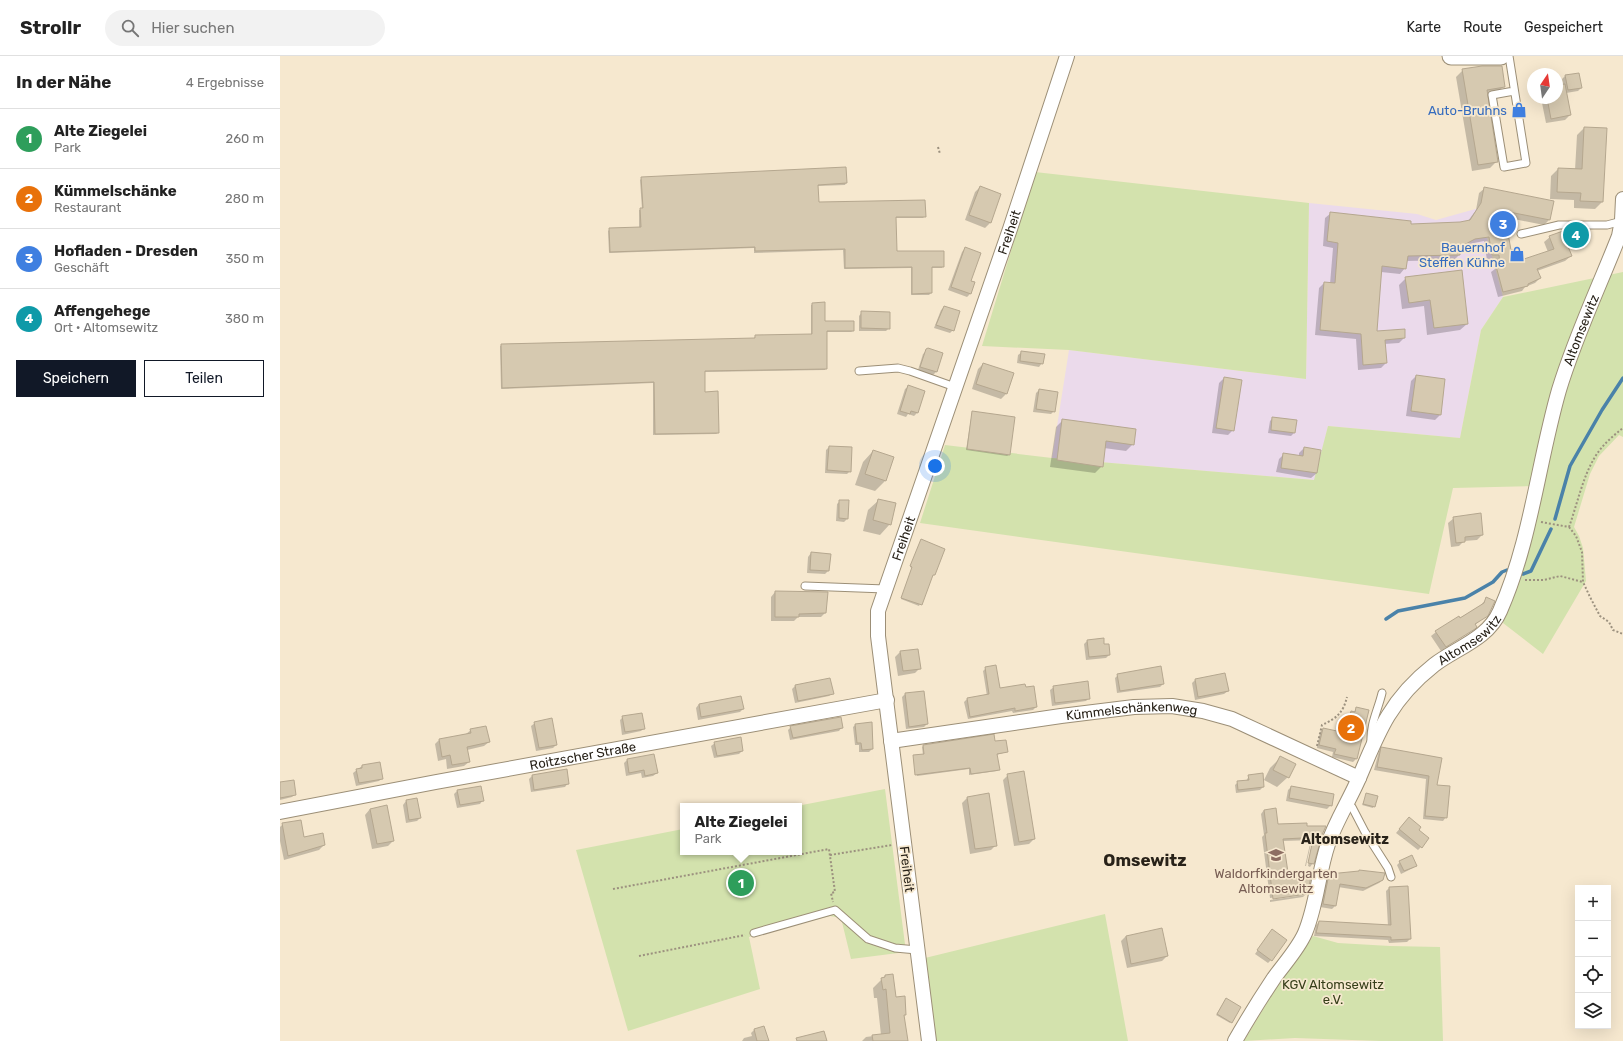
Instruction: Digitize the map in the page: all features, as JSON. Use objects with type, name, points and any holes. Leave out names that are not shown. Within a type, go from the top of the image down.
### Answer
[{"type":"street","name":"Freiheit","points":[[929,1041],[886,700],[877,621],[878,611],[1010,229],[1067,56]]},
{"type":"street","points":[[1462,56],[1501,56]]},
{"type":"street","name":"Altomsewitz","points":[[1235,1041],[1272,981],[1304,935],[1318,892],[1327,846],[1338,819],[1359,778],[1371,746],[1398,702],[1414,682],[1436,664],[1473,641],[1493,624],[1499,613],[1512,580],[1529,520],[1560,389],[1569,362],[1619,236],[1622,220],[1623,199]]},
{"type":"street","name":"Roitzscher Straße","points":[[280,812],[886,700]]},
{"type":"street","name":"Kümmelschänkenweg","points":[[891,741],[1061,716],[1134,707],[1172,706],[1203,711],[1232,719],[1359,778]]},
{"type":"lane","points":[[1509,56],[1526,163],[1504,167],[1492,95],[1514,91]]},
{"type":"lane","points":[[1521,234],[1559,225],[1607,225],[1622,220]]},
{"type":"lane","points":[[859,371],[898,368],[910,370],[955,387]]},
{"type":"lane","points":[[805,586],[885,589]]},
{"type":"lane","points":[[1371,746],[1374,714],[1379,705],[1382,693]]},
{"type":"lane","points":[[1346,805],[1352,807],[1365,832],[1388,868],[1391,877]]},
{"type":"lane","points":[[754,933],[835,910],[868,939],[895,948],[917,950]]},
{"type":"path","points":[[938,147],[940,154]]},
{"type":"path","points":[[1569,527],[1588,471],[1595,456],[1609,439],[1623,428]]},
{"type":"path","points":[[1529,520],[1569,527],[1576,536],[1582,552],[1583,582],[1600,616],[1609,622],[1613,630],[1623,634]]},
{"type":"path","points":[[1512,580],[1544,580],[1560,576],[1583,582]]},
{"type":"path","points":[[1323,748],[1317,746],[1322,725],[1336,718],[1344,706],[1347,697]]},
{"type":"path","points":[[830,856],[904,843]]},
{"type":"path","points":[[802,854],[829,849],[835,892],[831,893],[835,910]]},
{"type":"path","points":[[613,889],[797,855]]},
{"type":"path","points":[[639,956],[754,933]]},
{"type":"shaded area","points":[[1309,203],[1417,214],[1436,220],[1479,208],[1503,297],[1481,330],[1460,438],[1328,426],[1315,480],[1052,458],[1069,350],[1306,379]]},
{"type":"green space","points":[[1035,172],[1309,203],[1306,379],[1069,350],[982,346]]},
{"type":"green space","points":[[1623,272],[1623,437],[1619,435],[1599,456],[1590,474],[1574,527],[1583,548],[1586,581],[1543,654],[1503,623],[1540,486],[1453,488],[1429,594],[920,523],[945,445],[1052,458],[1314,480],[1328,426],[1460,438],[1481,330],[1503,297]]},
{"type":"green space","points":[[885,789],[906,952],[851,959],[841,918],[830,916],[749,937],[760,989],[628,1031],[576,850],[680,830],[680,855],[802,855],[802,805]]},
{"type":"green space","points":[[1105,914],[1128,1041],[936,1041],[925,958]]},
{"type":"green space","name":"KGV Altomsewitz e.V.","points":[[1313,936],[1338,943],[1440,947],[1443,1041],[1381,1041],[1295,1038],[1244,1041],[1279,983]]},
{"type":"building","points":[[1482,66],[1502,66],[1505,87],[1487,90],[1498,162],[1478,165],[1462,69]]},
{"type":"building","points":[[1579,73],[1582,88],[1568,90],[1565,75]]},
{"type":"building","points":[[1563,84],[1565,84],[1571,115],[1551,119],[1548,104],[1563,104]]},
{"type":"building","points":[[1584,127],[1607,128],[1603,202],[1580,201],[1581,193],[1557,192],[1558,168],[1582,169]]},
{"type":"building","points":[[846,167],[847,183],[818,185],[819,202],[925,200],[926,217],[896,217],[897,251],[944,251],[944,267],[932,267],[932,293],[912,294],[912,267],[845,268],[845,249],[755,251],[755,247],[610,252],[609,228],[641,227],[640,208],[643,208],[641,177]]},
{"type":"building","points":[[980,186],[1001,194],[991,223],[969,215]]},
{"type":"building","points":[[1484,187],[1554,201],[1550,220],[1504,211],[1511,250],[1519,247],[1524,259],[1554,249],[1549,236],[1563,231],[1564,234],[1580,230],[1583,238],[1567,244],[1572,256],[1537,269],[1541,278],[1528,284],[1528,286],[1503,292],[1496,266],[1500,266],[1499,255],[1492,255],[1489,237],[1475,239],[1460,247],[1460,255],[1408,256],[1406,269],[1382,266],[1377,331],[1405,329],[1405,338],[1385,340],[1387,363],[1363,365],[1361,334],[1320,330],[1324,282],[1335,283],[1338,243],[1327,241],[1330,212],[1411,221],[1411,224],[1460,222],[1470,220],[1481,203]]},
{"type":"building","points":[[965,247],[981,253],[971,281],[975,282],[971,294],[951,287]]},
{"type":"building","points":[[1462,270],[1468,324],[1434,328],[1430,300],[1409,303],[1405,277]]},
{"type":"building","points":[[825,302],[825,321],[854,321],[854,331],[827,331],[827,369],[705,371],[705,392],[718,391],[719,433],[655,434],[654,382],[502,388],[501,344],[755,338],[755,335],[812,334],[812,303]]},
{"type":"building","points":[[944,306],[960,311],[954,331],[936,325]]},
{"type":"building","points":[[861,311],[890,312],[890,329],[861,328]]},
{"type":"building","points":[[928,348],[943,353],[937,372],[920,367],[926,349]]},
{"type":"building","points":[[1021,351],[1045,354],[1043,364],[1020,361]]},
{"type":"building","points":[[983,363],[1014,373],[1007,394],[976,384]]},
{"type":"building","points":[[1416,375],[1445,379],[1441,415],[1411,411]]},
{"type":"building","points":[[1224,377],[1242,380],[1234,431],[1216,428]]},
{"type":"building","points":[[908,385],[925,391],[918,413],[911,411],[910,414],[900,411]]},
{"type":"building","points":[[1039,389],[1058,392],[1055,412],[1036,409]]},
{"type":"building","points":[[972,411],[1015,417],[1010,455],[967,449]]},
{"type":"building","points":[[1272,417],[1297,420],[1295,433],[1271,430]]},
{"type":"building","points":[[1062,419],[1136,429],[1134,445],[1106,441],[1103,467],[1057,460]]},
{"type":"building","points":[[829,446],[852,447],[851,472],[827,470]]},
{"type":"building","points":[[1304,447],[1321,450],[1317,473],[1281,468],[1283,453],[1303,456]]},
{"type":"building","points":[[873,450],[894,457],[886,481],[865,474]]},
{"type":"building","points":[[878,499],[896,503],[891,525],[873,520]]},
{"type":"building","points":[[839,500],[849,500],[848,519],[839,518]]},
{"type":"building","points":[[1481,513],[1483,535],[1465,537],[1465,542],[1456,543],[1453,517]]},
{"type":"building","points":[[921,539],[945,549],[935,575],[933,575],[922,605],[901,598],[912,567],[910,566]]},
{"type":"building","points":[[811,552],[831,554],[829,571],[810,570]]},
{"type":"building","points":[[775,591],[828,592],[826,613],[799,614],[799,617],[775,617]]},
{"type":"building","points":[[1486,597],[1495,601],[1488,616],[1475,624],[1477,627],[1475,629],[1446,647],[1435,631],[1484,603]]},
{"type":"building","points":[[1104,638],[1104,644],[1109,644],[1110,655],[1089,657],[1087,640]]},
{"type":"building","points":[[918,649],[921,669],[903,671],[900,651]]},
{"type":"building","points":[[996,665],[1000,688],[1025,684],[1026,687],[1034,686],[1037,707],[1015,711],[1015,708],[970,717],[967,698],[989,694],[985,667]]},
{"type":"building","points":[[1161,666],[1164,684],[1120,691],[1117,674]]},
{"type":"building","points":[[1225,673],[1229,691],[1198,697],[1195,679]]},
{"type":"building","points":[[830,678],[834,694],[798,701],[795,685]]},
{"type":"building","points":[[1088,681],[1090,699],[1055,703],[1053,686]]},
{"type":"building","points":[[924,691],[928,724],[909,727],[905,693]]},
{"type":"building","points":[[741,696],[744,709],[701,717],[699,704]]},
{"type":"building","points":[[1356,707],[1369,710],[1357,759],[1334,754],[1336,749],[1319,745],[1323,728],[1346,733],[1351,711],[1355,712]]},
{"type":"building","points":[[642,713],[645,729],[625,732],[622,716]]},
{"type":"building","points":[[841,717],[843,728],[793,738],[790,726]]},
{"type":"building","points":[[552,718],[557,745],[539,748],[534,722]]},
{"type":"building","points":[[872,722],[873,749],[862,750],[861,743],[857,743],[855,724]]},
{"type":"building","points":[[486,726],[490,742],[467,747],[470,762],[452,765],[450,755],[442,757],[439,739],[471,733],[470,729]]},
{"type":"building","points":[[994,734],[995,741],[1006,740],[1008,752],[997,754],[1000,770],[971,774],[970,768],[915,775],[913,755],[924,754],[923,745]]},
{"type":"building","points":[[741,737],[743,751],[717,756],[714,742]]},
{"type":"building","points":[[1381,747],[1442,758],[1437,785],[1450,786],[1447,818],[1425,816],[1429,776],[1377,767]]},
{"type":"building","points":[[654,754],[658,773],[645,776],[644,770],[629,773],[627,759]]},
{"type":"building","points":[[1280,756],[1296,764],[1289,778],[1273,770]]},
{"type":"building","points":[[380,762],[383,779],[359,783],[356,769],[362,768],[362,765]]},
{"type":"building","points":[[567,769],[569,784],[534,790],[532,775]]},
{"type":"building","points":[[1024,771],[1035,839],[1019,842],[1007,774]]},
{"type":"building","points":[[1263,773],[1264,787],[1238,790],[1237,781],[1249,780],[1248,775]]},
{"type":"building","points":[[294,780],[296,795],[280,798],[280,782]]},
{"type":"building","points":[[481,786],[484,801],[460,805],[457,790]]},
{"type":"building","points":[[1291,786],[1334,794],[1332,806],[1289,798]]},
{"type":"building","points":[[989,793],[997,846],[975,849],[967,797]]},
{"type":"building","points":[[1366,793],[1378,796],[1375,807],[1363,804]]},
{"type":"building","points":[[417,798],[421,818],[409,820],[406,800]]},
{"type":"building","points":[[387,805],[394,841],[377,844],[370,809]]},
{"type":"building","name":"Waldorfkindergarten Altomsewitz","points":[[1276,808],[1278,824],[1307,823],[1307,826],[1326,826],[1321,837],[1283,839],[1289,879],[1311,877],[1307,894],[1273,899],[1265,833],[1267,833],[1264,810]]},
{"type":"building","points":[[1409,817],[1421,827],[1419,830],[1429,838],[1422,848],[1399,829]]},
{"type":"building","points":[[301,820],[304,837],[323,833],[325,845],[288,856],[282,823]]},
{"type":"building","points":[[1313,839],[1321,839],[1314,864],[1308,863]]},
{"type":"building","points":[[1412,855],[1417,866],[1404,871],[1399,861]]},
{"type":"building","points":[[1359,870],[1385,873],[1383,880],[1366,888],[1340,884],[1336,906],[1323,904],[1329,874]]},
{"type":"building","points":[[1408,886],[1411,939],[1391,940],[1391,937],[1316,933],[1319,921],[1391,925],[1389,887]]},
{"type":"building","points":[[1162,928],[1168,956],[1131,964],[1126,936]]},
{"type":"building","points":[[1272,929],[1287,940],[1272,961],[1257,950]]},
{"type":"building","points":[[893,974],[896,997],[905,996],[906,1015],[904,1015],[908,1041],[873,1041],[872,1035],[890,1033],[886,989],[883,990],[881,978],[885,977],[885,975]]},
{"type":"building","points":[[1226,998],[1241,1007],[1232,1023],[1217,1014]]},
{"type":"building","points":[[764,1026],[769,1041],[757,1041],[754,1029]]},
{"type":"building","points":[[824,1031],[827,1041],[797,1041],[796,1038]]},
{"type":"waterway","points":[[1555,519],[1570,466],[1602,410],[1623,378]]},
{"type":"waterway","points":[[1523,574],[1531,571],[1551,529]]},
{"type":"waterway","points":[[1386,619],[1398,611],[1465,598],[1493,582],[1502,572],[1507,570]]},
{"type":"place","name":"Auto-Bruhns","points":[[1519,110]]},
{"type":"place","name":"Hofladen - Dresden","points":[[1503,224]]},
{"type":"place","name":"Affengehege","points":[[1576,235]]},
{"type":"place","name":"Bauernhof Steffen Kühne","points":[[1517,254]]},
{"type":"place","name":"Kümmelschänke","points":[[1351,728]]},
{"type":"place","name":"Waldorfkindergarten Altomsewitz","points":[[1276,855]]},
{"type":"place","name":"Alte Ziegelei","points":[[741,883]]},
{"type":"district","name":"Altomsewitz","points":[[1345,839]]},
{"type":"district","name":"Omsewitz","points":[[1145,860]]}]
